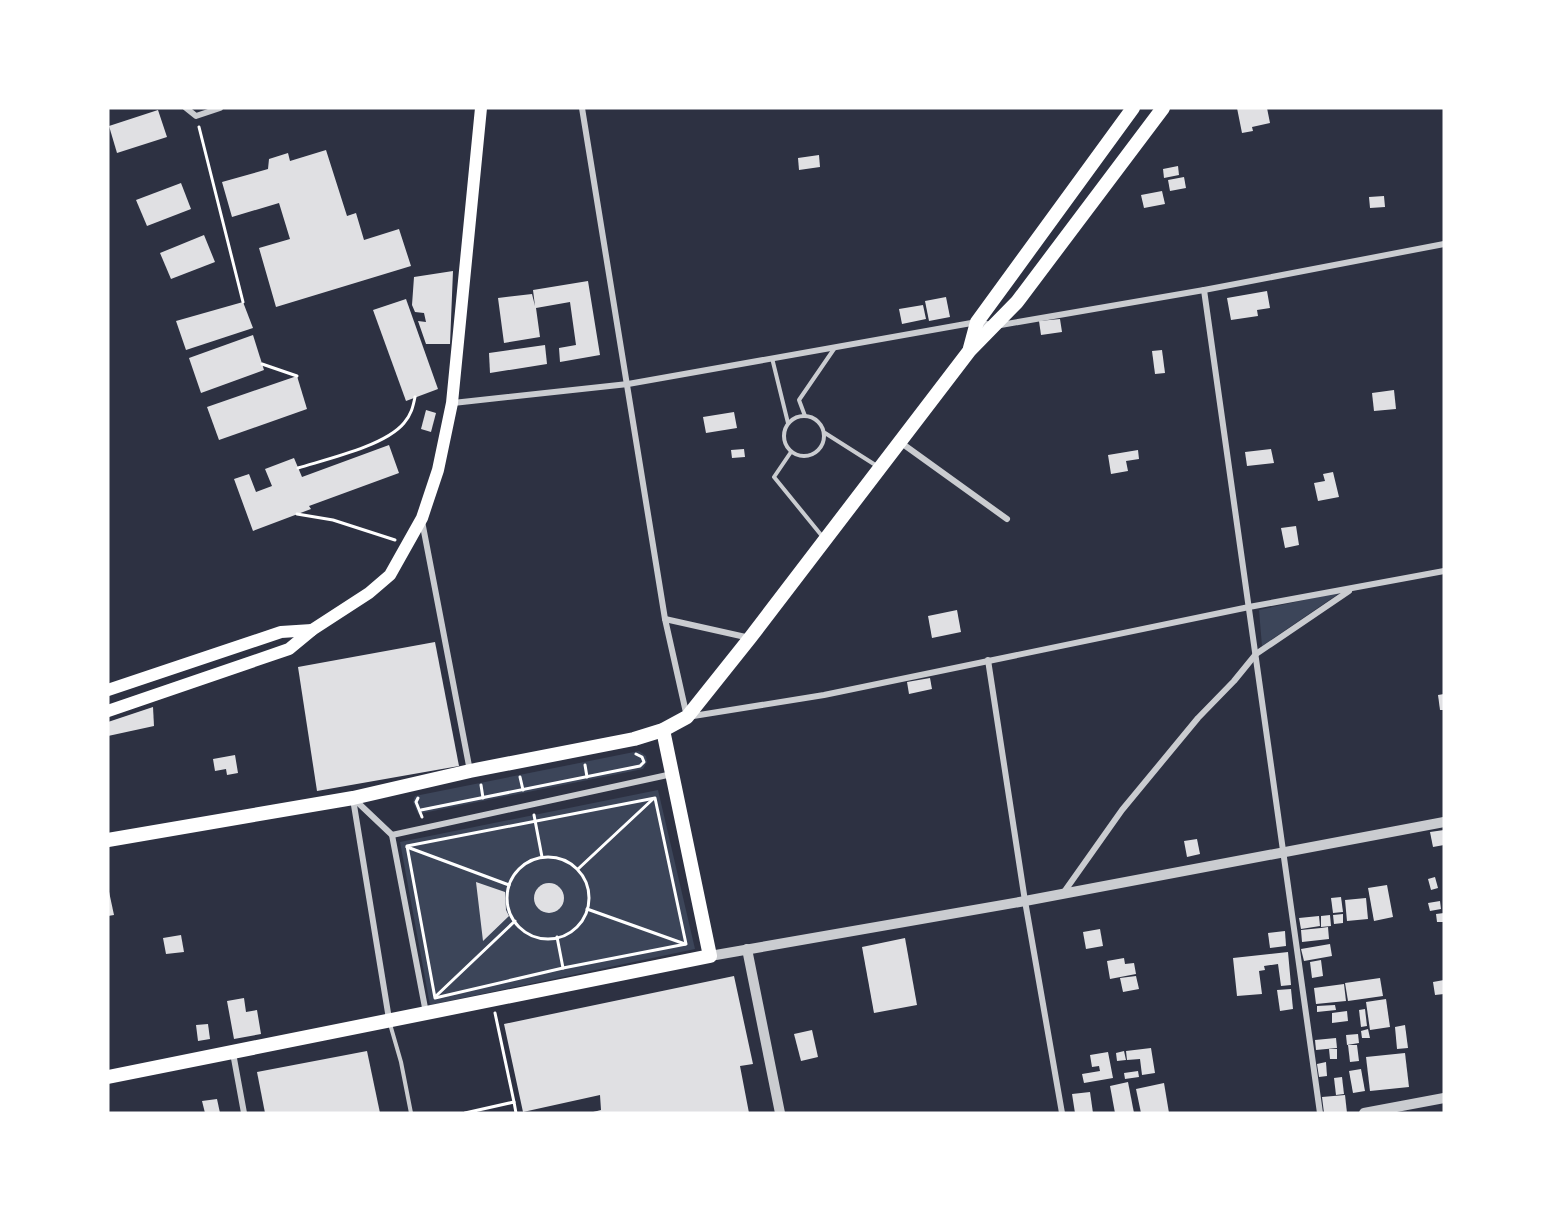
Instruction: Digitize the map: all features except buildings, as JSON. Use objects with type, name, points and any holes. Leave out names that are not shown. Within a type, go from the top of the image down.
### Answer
[{"type":"main road","points":[[108,711],[289,649],[312,630],[369,593],[390,575],[422,518],[438,470],[452,403],[481,108]]},
{"type":"main road","points":[[970,350],[977,322],[1133,108]]},
{"type":"main road","points":[[108,840],[353,798],[470,771],[634,739],[663,730],[687,717],[970,350],[1017,302],[1163,108]]},
{"type":"main road","points":[[108,690],[281,632],[312,630]]},
{"type":"main road","points":[[127,684],[134,702]]},
{"type":"main road","points":[[108,1077],[710,956],[663,730]]},
{"type":"street","points":[[186,108],[196,116],[220,108]]},
{"type":"street","points":[[582,108],[665,619],[687,717],[824,695],[1249,607],[1444,571]]},
{"type":"street","points":[[452,403],[628,384],[977,322],[995,326],[1204,290],[1444,244]]},
{"type":"street","points":[[1204,290],[1320,1113]]},
{"type":"street","points":[[900,442],[1006,519]]},
{"type":"street","points":[[422,518],[470,771]]},
{"type":"street","points":[[1064,892],[1122,810],[1198,718],[1234,681],[1256,654],[1352,589]]},
{"type":"street","points":[[665,619],[750,638]]},
{"type":"street","points":[[988,660],[1024,901],[1062,1113]]},
{"type":"street","points":[[392,835],[672,774]]},
{"type":"street","points":[[353,798],[392,835],[426,1013]]},
{"type":"street","points":[[353,798],[389,1020]]},
{"type":"street","points":[[710,956],[1024,901],[1444,822]]},
{"type":"street","points":[[747,949],[780,1113]]},
{"type":"street","points":[[233,1052],[244,1113]]},
{"type":"street","points":[[1364,1113],[1444,1098]]},
{"type":"lane","points":[[805,416],[799,400],[834,349]]},
{"type":"lane","points":[[772,358],[788,423]]},
{"type":"lane","points":[[824,433],[822,447],[817,452],[804,457],[791,452],[786,447],[783,435],[788,423],[793,419],[805,416],[817,420],[824,433],[880,468]]},
{"type":"lane","points":[[791,452],[774,477],[825,540]]},
{"type":"lane","points":[[389,1020],[401,1062],[411,1113]]},
{"type":"path","points":[[196,116],[243,302]]},
{"type":"path","points":[[262,364],[297,376]]},
{"type":"path","points":[[298,468],[381,440],[395,432],[408,417],[415,397]]},
{"type":"path","points":[[297,514],[333,520],[408,545]]},
{"type":"path","points":[[419,798],[416,802],[421,810],[640,766],[644,762],[637,754],[626,756]]},
{"type":"path","points":[[587,777],[585,765],[595,762]]},
{"type":"path","points":[[510,779],[520,777],[523,790]]},
{"type":"path","points":[[483,798],[481,785],[491,783]]},
{"type":"path","points":[[406,846],[655,798]]},
{"type":"path","points":[[578,869],[655,798]]},
{"type":"path","points":[[655,798],[686,944]]},
{"type":"path","points":[[532,804],[542,857]]},
{"type":"path","points":[[406,846],[510,885]]},
{"type":"path","points":[[406,846],[435,998]]},
{"type":"path","points":[[542,857],[555,857],[578,869],[589,895],[583,919],[576,927],[557,938],[534,936],[523,930],[515,921],[507,897],[514,875],[522,866],[542,857]]},
{"type":"path","points":[[587,909],[686,944]]},
{"type":"path","points":[[435,998],[515,921]]},
{"type":"path","points":[[557,938],[566,985]]},
{"type":"path","points":[[435,998],[563,968],[686,944]]},
{"type":"path","points":[[492,1000],[516,1113]]},
{"type":"path","points":[[465,1113],[514,1102]]},
{"type":"shaded area","points":[[1341,592],[1262,646],[1259,610]]},
{"type":"shaded area","points":[[639,751],[646,756],[647,762],[643,769],[418,814],[413,802],[415,796]]},
{"type":"shaded area","points":[[658,790],[695,949],[430,1005],[400,842]]}]
